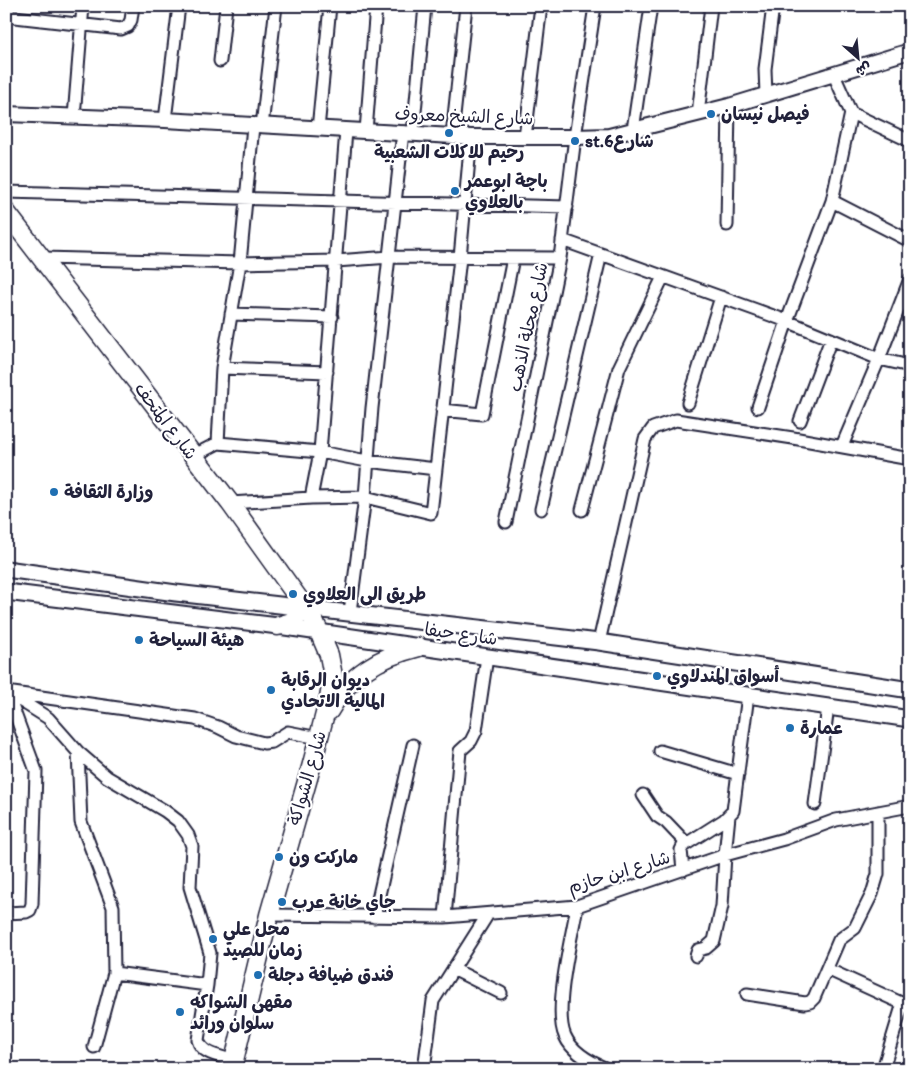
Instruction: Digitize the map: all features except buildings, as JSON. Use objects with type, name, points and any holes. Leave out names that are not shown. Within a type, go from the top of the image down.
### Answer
[{"type":"main road","name":"شارع المتحف","points":[[6,212],[230,503],[327,634]]},
{"type":"main road","name":"شارع حيفا","points":[[6,568],[176,593],[599,642],[910,690]]},
{"type":"main road","name":"شارع حيفا","points":[[7,591],[278,626],[910,719]]},
{"type":"main road","points":[[278,626],[292,622],[306,608]]},
{"type":"main road","points":[[327,634],[329,629],[327,620],[334,611]]},
{"type":"main road","name":"شارع الشواكة","points":[[237,1066],[269,915],[321,730],[333,676],[327,634]]},
{"type":"main road","points":[[321,730],[335,700],[352,681],[372,665],[395,653],[420,647]]},
{"type":"street","points":[[74,117],[83,6]]},
{"type":"street","points":[[6,16],[29,12],[81,24],[121,29],[128,26],[131,20],[132,6]]},
{"type":"street","points":[[165,120],[178,6]]},
{"type":"street","points":[[220,61],[226,6]]},
{"type":"street","points":[[218,443],[222,368],[240,263],[245,199],[276,6]]},
{"type":"street","points":[[318,129],[330,6]]},
{"type":"street","points":[[366,131],[376,6]]},
{"type":"street","points":[[350,612],[365,497],[367,461],[396,202],[408,133],[425,6]]},
{"type":"street","points":[[452,135],[466,6]]},
{"type":"street","points":[[525,137],[541,6]]},
{"type":"street","name":"شارع محلة الذهب","points":[[506,522],[560,258],[575,137],[595,6]]},
{"type":"street","points":[[634,130],[651,6]]},
{"type":"street","points":[[698,114],[711,6]]},
{"type":"street","points":[[766,95],[765,69],[773,6]]},
{"type":"street","name":"شارع الشيخ معروف","points":[[6,114],[165,120],[471,137],[609,136],[729,106],[910,51]]},
{"type":"street","points":[[758,408],[786,321],[832,201],[851,113],[834,75]]},
{"type":"street","points":[[727,226],[729,106]]},
{"type":"street","points":[[851,113],[910,141]]},
{"type":"street","points":[[311,498],[320,452],[346,131]]},
{"type":"street","points":[[230,503],[365,497],[431,513],[460,258],[471,137]]},
{"type":"street","points":[[6,192],[567,207]]},
{"type":"street","points":[[832,201],[910,241]]},
{"type":"street","points":[[562,240],[786,321],[879,359],[910,366]]},
{"type":"street","points":[[542,509],[601,254]]},
{"type":"street","points":[[43,258],[240,263],[336,261],[390,257],[560,258]]},
{"type":"street","points":[[442,410],[482,414],[513,258]]},
{"type":"street","points":[[582,510],[619,368],[663,277]]},
{"type":"street","points":[[842,446],[879,359],[910,278]]},
{"type":"street","points":[[688,403],[721,297]]},
{"type":"street","points":[[231,314],[332,316]]},
{"type":"street","points":[[800,421],[831,339]]},
{"type":"street","points":[[222,368],[327,372]]},
{"type":"street","points":[[599,642],[645,439],[653,428],[676,420],[842,446],[910,459]]},
{"type":"street","points":[[193,456],[218,443],[320,452],[367,461],[436,469]]},
{"type":"street","points":[[445,917],[460,751],[471,741],[476,731],[487,657]]},
{"type":"street","points":[[7,692],[195,719],[236,736],[264,743],[272,742],[288,732],[321,730]]},
{"type":"street","points":[[7,692],[48,718],[78,752],[107,777],[165,811],[178,821],[188,835],[192,846],[190,887],[210,953],[198,1040],[200,1047],[237,1066]]},
{"type":"street","points":[[6,913],[26,912],[30,910],[32,904],[36,771],[7,692]]},
{"type":"street","points":[[683,870],[681,850],[686,843],[729,816],[733,811],[748,695]]},
{"type":"street","points":[[815,804],[828,707]]},
{"type":"street","points":[[374,917],[413,744]]},
{"type":"street","points":[[660,751],[738,774]]},
{"type":"street","points":[[78,752],[81,822],[113,907],[114,973],[94,1047]]},
{"type":"street","points":[[643,794],[657,816],[666,822],[686,843]]},
{"type":"street","name":"شارع ابن حازم","points":[[269,915],[445,917],[577,906],[724,855],[784,839],[836,820],[910,806]]},
{"type":"street","points":[[747,994],[805,1002],[810,1002],[814,998],[839,940],[854,928],[876,884],[878,874],[878,812]]},
{"type":"street","points":[[696,956],[698,950],[706,948],[714,941],[722,906],[724,855],[729,816]]},
{"type":"street","points":[[577,906],[562,996],[562,1026],[565,1037],[573,1048],[602,1068]]},
{"type":"street","points":[[424,1069],[433,1001],[488,914]]},
{"type":"street","points":[[453,969],[501,993]]},
{"type":"street","points":[[827,969],[906,1005],[883,1068]]},
{"type":"street","points":[[114,973],[207,985]]},
{"type":"place","name":"فيصل نيسان","points":[[711,114]]},
{"type":"place","name":"رحيم للاكلات الشعبية","points":[[449,133]]},
{"type":"place","name":"st.شارع6","points":[[575,141]]},
{"type":"place","name":"باچة ابوعمر بالعلاوي","points":[[455,191]]},
{"type":"place","name":"وزارة الثقافة","points":[[54,492]]},
{"type":"place","name":"طريق الى العلاوي","points":[[293,594]]},
{"type":"place","name":"هيئة السياحة","points":[[139,640]]},
{"type":"place","name":"أسواق المندلاوي","points":[[657,676]]},
{"type":"place","name":"ديوان الرقابة المالية الاتحادي","points":[[271,690]]},
{"type":"place","name":"عمارة","points":[[790,728]]},
{"type":"place","name":"ماركت ون","points":[[279,857]]},
{"type":"place","name":"جاي خانة عرب","points":[[282,902]]},
{"type":"place","name":"محل علي زمان للصيد","points":[[213,939]]},
{"type":"place","name":"فندق ضيافة دجلة","points":[[258,975]]},
{"type":"place","name":"مقهى الشواكه سلوان ورائد","points":[[180,1012]]}]
